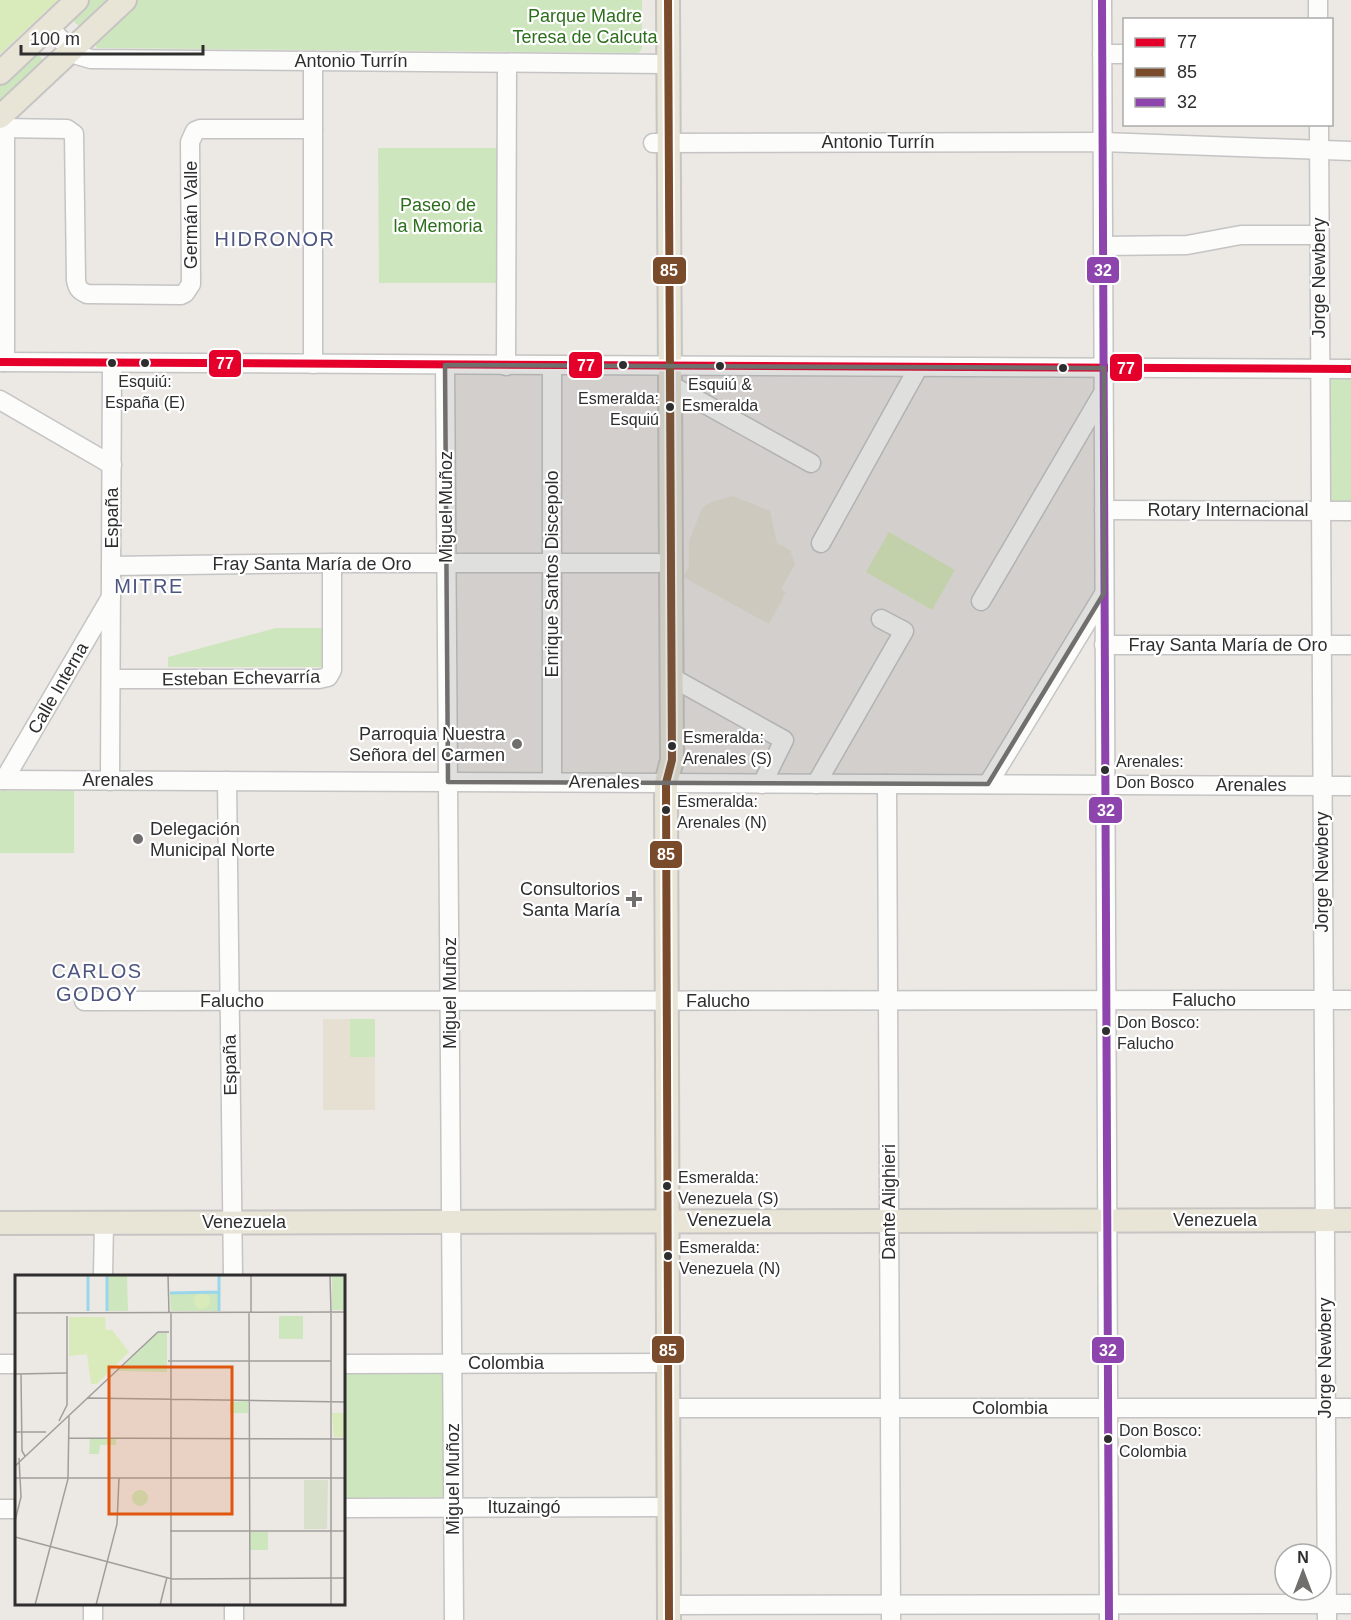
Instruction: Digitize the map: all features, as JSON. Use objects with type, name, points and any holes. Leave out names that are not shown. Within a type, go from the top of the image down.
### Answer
[{"type":"main road","points":[[0,73],[77,0]]},
{"type":"main road","points":[[2,124],[71,51],[125,0]]},
{"type":"main road","points":[[652,0],[660,64]]},
{"type":"main road","points":[[666,783],[672,760],[660,64],[668,0]]},
{"type":"main road","points":[[664,372],[658,563],[660,760],[666,783],[669,1612]]},
{"type":"main road","name":"Venezuela","points":[[0,1223],[1351,1220]]},
{"type":"street","points":[[1102,0],[1109,1612]]},
{"type":"street","points":[[1318,0],[1318,18]]},
{"type":"street","points":[[48,27],[71,51]]},
{"type":"street","name":"Antonio Turrín","points":[[71,51],[77,56],[91,59],[660,64]]},
{"type":"street","points":[[1102,54],[1123,54]]},
{"type":"street","points":[[313,61],[314,364]]},
{"type":"street","points":[[506,366],[507,63]]},
{"type":"street","points":[[2,124],[3,362],[552,366],[664,372],[918,368],[1351,369]]},
{"type":"street","name":"Germán Valle","points":[[2,124],[67,129],[74,134],[76,280],[77,287],[87,294],[169,295],[185,293],[191,284],[190,142],[195,131],[200,129],[313,129]]},
{"type":"street","name":"Jorge Newbery","points":[[1319,126],[1327,1612]]},
{"type":"street","name":"Antonio Turrín","points":[[660,143],[1103,142],[1319,150]]},
{"type":"street","points":[[1319,150],[1351,151]]},
{"type":"street","points":[[1103,246],[1187,245],[1241,235],[1319,235]]},
{"type":"street","name":"España","points":[[110,781],[112,363]]},
{"type":"street","name":"Miguel Muñoz","points":[[445,365],[454,1620]]},
{"type":"street","name":"Enrique Santos Discepolo","points":[[552,366],[552,782]]},
{"type":"street","points":[[821,543],[918,368]]},
{"type":"street","points":[[664,372],[811,463]]},
{"type":"street","points":[[981,601],[1104,392]]},
{"type":"street","points":[[0,400],[112,465]]},
{"type":"street","name":"Rotary Internacional","points":[[1104,510],[1351,511]]},
{"type":"street","name":"Esteban Echevarría","points":[[111,679],[319,679],[328,677],[332,670],[333,563]]},
{"type":"street","name":"Fray Santa María de Oro","points":[[111,566],[658,563]]},
{"type":"street","points":[[988,784],[1104,593]]},
{"type":"street","name":"Calle Interna","points":[[2,780],[111,596]]},
{"type":"street","points":[[816,784],[904,631],[881,619]]},
{"type":"street","name":"Fray Santa María de Oro","points":[[1104,645],[1351,645]]},
{"type":"street","points":[[671,677],[784,740],[762,784]]},
{"type":"street","name":"Arenales","points":[[2,780],[1351,786]]},
{"type":"street","name":"España","points":[[227,781],[232,1275]]},
{"type":"street","name":"Dante Alighieri","points":[[887,784],[891,1612]]},
{"type":"street","name":"Falucho","points":[[84,1001],[1351,1000]]},
{"type":"street","points":[[103,1275],[104,1222]]},
{"type":"street","name":"Colombia","points":[[345,1364],[668,1363]]},
{"type":"street","name":"Colombia","points":[[668,1408],[1351,1408]]},
{"type":"street","name":"Ituzaingó","points":[[345,1508],[669,1507]]},
{"type":"street","points":[[669,1612],[1327,1612],[1351,1604]]},
{"type":"highlighted area","points":[[445,365],[1104,368],[1104,593],[988,784],[448,782]]},
{"type":"shaded area","points":[[733,496],[770,511],[777,543],[790,550],[795,564],[781,589],[786,592],[769,624],[683,577],[689,566],[689,541],[702,508],[711,502]]},
{"type":"shaded area","points":[[323,1019],[375,1019],[375,1110],[323,1110]]},
{"type":"green space","points":[[0,0],[58,0],[0,54]]},
{"type":"green space","points":[[87,0],[113,0],[83,26],[75,23],[73,18]]},
{"type":"green space","name":"Parque Madre Teresa de Calcuta","points":[[136,0],[642,0],[642,48],[636,53],[97,48],[94,42],[96,37]]},
{"type":"green space","points":[[34,55],[40,56],[44,62],[0,107],[0,83]]},
{"type":"green space","name":"Paseo de la Memoria","points":[[378,148],[497,148],[497,283],[379,283]]},
{"type":"green space","points":[[1329,379],[1351,379],[1351,509],[1329,509]]},
{"type":"green space","points":[[889,532],[955,570],[932,610],[866,572]]},
{"type":"green space","points":[[276,628],[324,628],[324,667],[168,667],[168,657]]},
{"type":"green space","points":[[0,791],[74,791],[74,853],[0,853]]},
{"type":"green space","points":[[350,1019],[375,1019],[375,1057],[350,1057]]},
{"type":"green space","points":[[345,1373],[443,1373],[443,1497],[345,1498]]},
{"type":"transit line","name":"85","points":[[668,0],[672,760],[666,783],[669,1620]]},
{"type":"transit line","name":"32","points":[[1102,0],[1109,1620]]},
{"type":"transit line","name":"77","points":[[0,362],[1351,369]]},
{"type":"place","name":"Esquiú: España (E)","points":[[145,363]]},
{"type":"place","name":"Esquiú & Esmeralda","points":[[720,366]]},
{"type":"place","name":"Esmeralda: Esquiú","points":[[670,407]]},
{"type":"place","name":"Parroquia Nuestra Señora del Carmen","points":[[517,744]]},
{"type":"place","name":"Esmeralda: Arenales (S)","points":[[672,746]]},
{"type":"place","name":"Arenales: Don Bosco","points":[[1105,770]]},
{"type":"place","name":"Esmeralda: Arenales (N)","points":[[666,810]]},
{"type":"place","name":"Delegación Municipal Norte","points":[[138,839]]},
{"type":"place","name":"Consultorios Santa María","points":[[634,899]]},
{"type":"place","name":"Don Bosco: Falucho","points":[[1106,1031]]},
{"type":"place","name":"Esmeralda: Venezuela (S)","points":[[667,1186]]},
{"type":"place","name":"Esmeralda: Venezuela (N)","points":[[668,1256]]},
{"type":"place","name":"Don Bosco: Colombia","points":[[1108,1439]]},
{"type":"district","name":"HIDRONOR","points":[[275,239]]},
{"type":"district","name":"MITRE","points":[[149,586]]},
{"type":"district","name":"CARLOS GODOY","points":[[97,982]]}]
